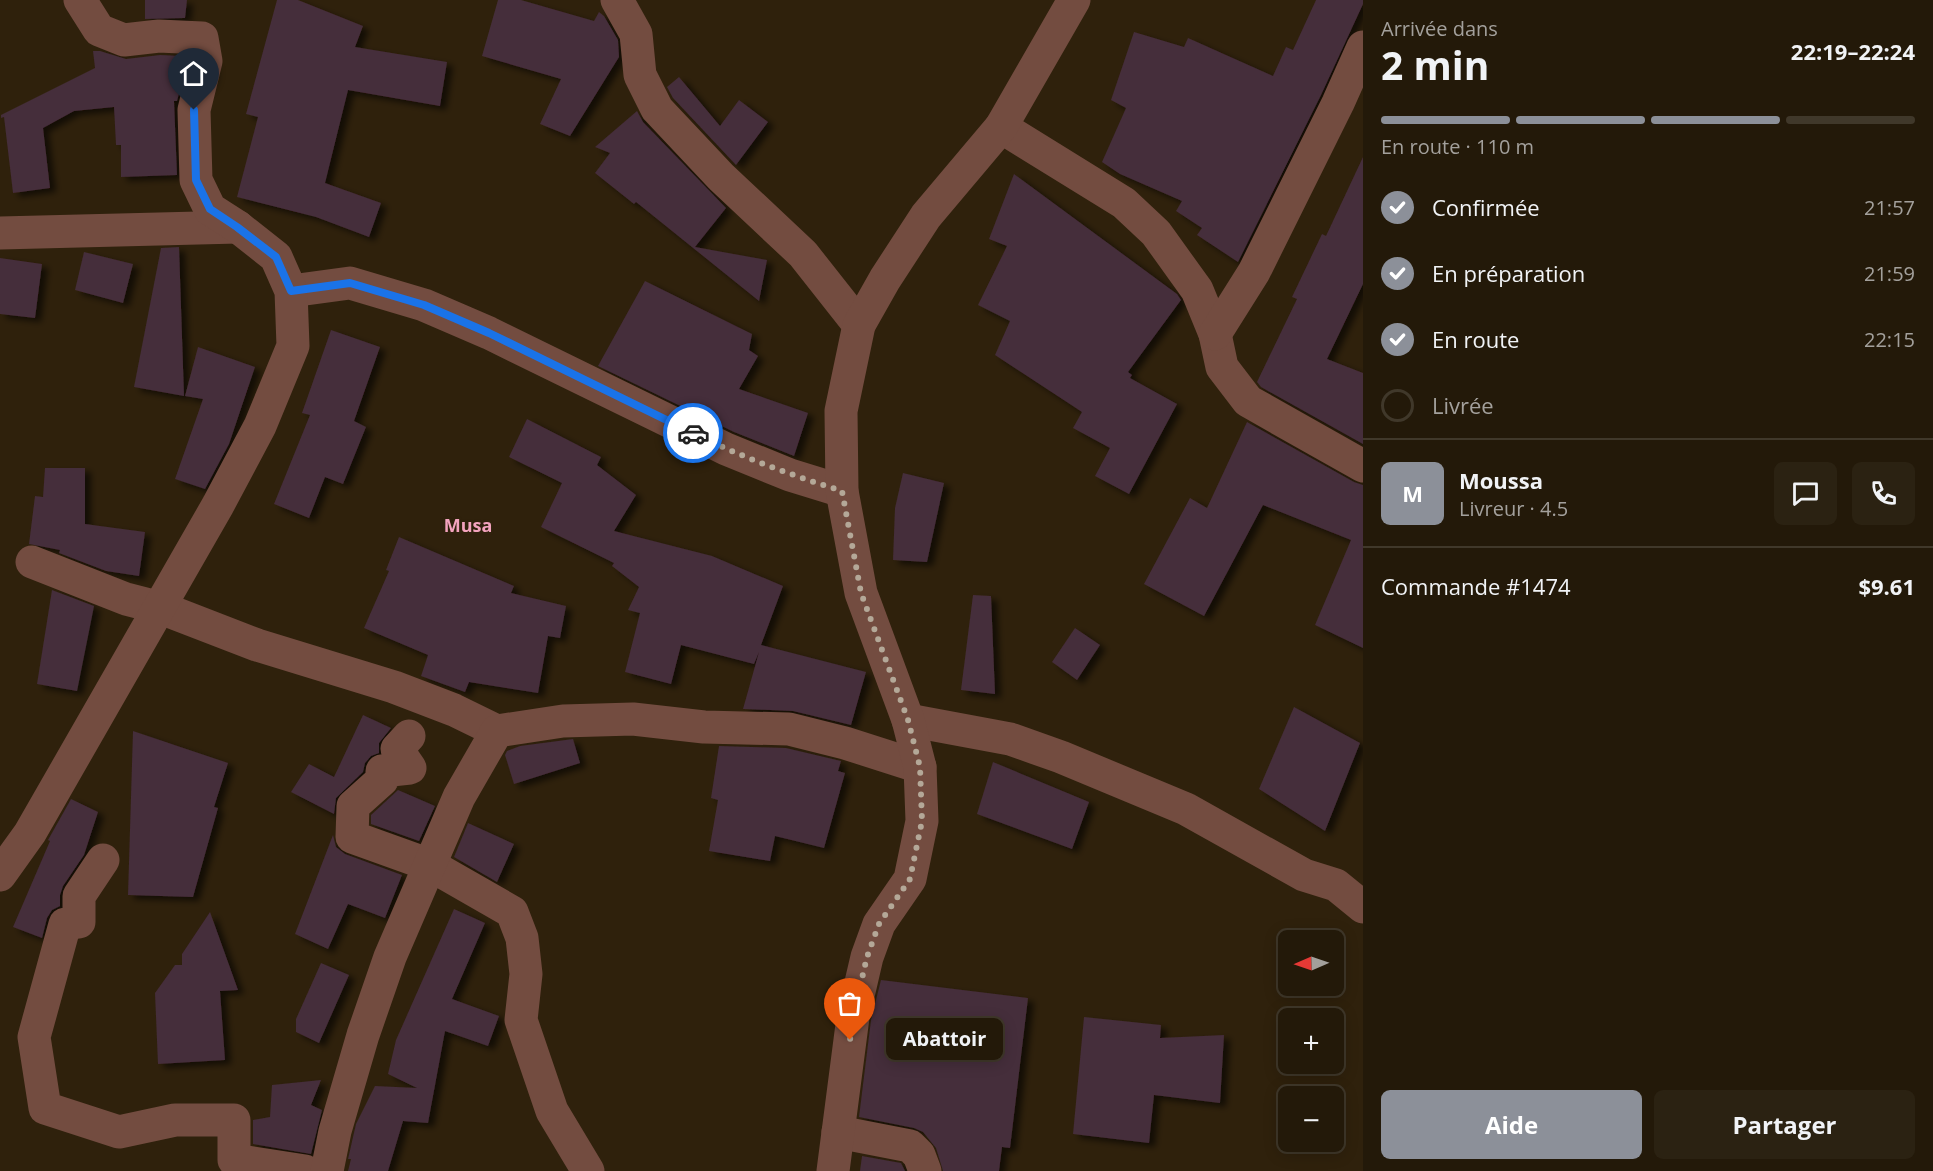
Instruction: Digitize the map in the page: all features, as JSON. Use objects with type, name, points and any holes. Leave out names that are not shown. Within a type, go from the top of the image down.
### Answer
[{"type":"street","points":[[0,875],[30,833],[161,608],[260,426],[293,346],[291,291],[276,257],[210,209],[196,180],[194,110],[206,61],[202,38],[159,36],[124,40],[99,30],[80,0]]},
{"type":"street","points":[[617,0],[636,34],[640,75],[657,109],[721,177],[803,254],[859,325]]},
{"type":"street","points":[[833,1171],[853,1017],[867,957],[879,924],[910,879],[922,821],[920,767],[908,720],[861,593],[842,491],[841,411],[859,325],[885,279],[926,216],[1001,127],[1074,0]]},
{"type":"street","points":[[1215,334],[1254,272],[1338,103],[1363,46]]},
{"type":"street","points":[[1001,127],[1124,203],[1156,233],[1197,290],[1215,334],[1222,367],[1248,401],[1363,466]]},
{"type":"street","points":[[0,233],[237,227]]},
{"type":"street","points":[[291,291],[350,283],[424,305],[489,333],[726,449],[790,475],[842,491]]},
{"type":"street","points":[[32,562],[126,599],[161,608],[257,645],[394,687],[454,710],[497,731],[563,721],[633,719],[704,727],[789,729],[844,743],[920,767]]},
{"type":"street","points":[[908,720],[1010,739],[1061,757],[1186,809],[1304,875],[1336,885],[1363,907]]},
{"type":"street","points":[[327,1171],[335,1131],[390,957],[459,797],[497,731]]},
{"type":"street","points":[[409,736],[397,749],[410,768],[382,771],[382,780],[353,806],[352,837],[430,865],[512,912],[522,938],[526,974],[521,1020],[552,1111],[588,1171]]},
{"type":"street","points":[[103,860],[79,896],[79,922],[65,924],[34,1037],[45,1108],[118,1132],[174,1120],[234,1120],[234,1160],[305,1171]]},
{"type":"street","points":[[838,1132],[910,1146],[919,1155],[925,1171]]},
{"type":"building","points":[[145,0],[187,0],[185,18],[145,19]]},
{"type":"building","points":[[277,0],[298,0],[363,26],[355,47],[447,62],[440,106],[348,90],[325,183],[381,203],[369,237],[316,217],[237,197],[258,117],[246,114]]},
{"type":"building","points":[[498,0],[521,0],[594,21],[599,12],[604,16],[618,40],[619,57],[570,136],[540,124],[561,79],[482,56]]},
{"type":"building","points":[[1316,0],[1363,0],[1363,4],[1321,95],[1238,262],[1197,235],[1202,228],[1176,211],[1182,201],[1120,174],[1102,162],[1126,108],[1111,100],[1134,32],[1184,47],[1188,38],[1273,76],[1286,47],[1293,50]]},
{"type":"building","points":[[93,51],[126,59],[160,55],[182,56],[180,90],[177,101],[174,101],[177,175],[121,177],[121,145],[116,145],[114,107],[74,111],[43,128],[50,188],[13,193],[4,117],[1,118],[1,115],[95,68]]},
{"type":"building","points":[[679,77],[720,126],[739,100],[768,122],[736,165],[673,98],[667,87]]},
{"type":"building","points":[[637,111],[643,122],[726,208],[695,247],[767,260],[759,301],[636,202],[634,204],[595,173],[610,153],[595,147]]},
{"type":"building","points":[[1363,157],[1363,284],[1327,359],[1363,373],[1363,444],[1261,387],[1257,382],[1297,299],[1292,297],[1322,234],[1326,236]]},
{"type":"building","points":[[1014,174],[1177,294],[1181,300],[1128,372],[1132,375],[1130,378],[1177,404],[1129,494],[1095,476],[1110,448],[1073,428],[1082,412],[995,355],[1010,321],[978,305],[1007,246],[989,239]]},
{"type":"building","points":[[179,247],[184,396],[134,387],[161,248]]},
{"type":"building","points":[[84,252],[133,264],[123,303],[75,290]]},
{"type":"building","points":[[0,258],[42,264],[35,318],[0,314]]},
{"type":"building","points":[[645,281],[752,334],[749,350],[758,356],[739,389],[808,413],[794,456],[734,432],[598,366]]},
{"type":"building","points":[[331,330],[380,347],[354,421],[366,427],[343,484],[325,477],[309,518],[274,504],[310,415],[302,413]]},
{"type":"building","points":[[198,347],[255,367],[229,444],[205,489],[175,479],[203,399],[185,396]]},
{"type":"building","points":[[527,419],[601,457],[597,465],[636,495],[614,531],[712,556],[783,586],[761,645],[866,672],[851,725],[793,711],[743,709],[759,652],[754,664],[681,645],[671,684],[625,672],[640,613],[628,610],[639,587],[612,566],[614,563],[541,527],[562,483],[509,457]]},
{"type":"building","points":[[1247,422],[1363,485],[1363,648],[1315,625],[1351,540],[1263,505],[1204,616],[1144,584],[1190,498],[1207,508]]},
{"type":"building","points":[[45,468],[85,468],[85,524],[145,532],[139,576],[106,571],[59,553],[60,550],[29,544],[35,496],[43,497]]},
{"type":"building","points":[[903,473],[944,483],[927,562],[893,560],[895,508]]},
{"type":"building","points":[[399,537],[514,586],[511,593],[566,606],[560,638],[548,636],[538,693],[469,682],[465,692],[421,676],[428,655],[364,628],[389,571],[386,570]]},
{"type":"building","points":[[52,590],[94,606],[77,691],[37,684]]},
{"type":"building","points":[[973,595],[991,596],[995,694],[961,690]]},
{"type":"building","points":[[1075,628],[1100,645],[1077,680],[1052,662]]},
{"type":"building","points":[[1294,707],[1360,743],[1325,831],[1259,789]]},
{"type":"building","points":[[363,715],[391,728],[379,743],[379,753],[371,756],[365,763],[363,772],[336,798],[334,814],[291,792],[309,764],[334,777]]},
{"type":"building","points":[[133,731],[228,763],[214,807],[218,808],[193,897],[128,895]]},
{"type":"building","points":[[573,739],[580,763],[514,784],[505,755],[507,751],[520,746]]},
{"type":"building","points":[[719,746],[786,748],[841,761],[838,771],[845,773],[824,848],[775,836],[770,861],[709,851],[718,800],[711,798]]},
{"type":"building","points":[[993,762],[1089,802],[1072,849],[977,814]]},
{"type":"building","points":[[398,790],[435,806],[419,841],[371,824],[371,815]]},
{"type":"building","points":[[71,799],[98,812],[84,855],[63,886],[60,906],[52,910],[47,918],[42,938],[13,927],[50,841],[48,840]]},
{"type":"building","points":[[468,823],[514,844],[497,882],[454,857]]},
{"type":"building","points":[[333,835],[336,847],[345,854],[402,875],[385,918],[348,904],[328,949],[295,934]]},
{"type":"building","points":[[454,909],[485,923],[452,999],[499,1016],[488,1046],[445,1031],[428,1123],[403,1121],[388,1171],[348,1171],[351,1159],[348,1159],[356,1124],[375,1086],[417,1088],[388,1074],[396,1040]]},
{"type":"building","points":[[210,912],[238,990],[220,991],[225,1060],[158,1064],[155,993],[175,965],[182,965],[182,954]]},
{"type":"building","points":[[321,963],[349,975],[319,1043],[296,1032],[296,1019]]},
{"type":"building","points":[[881,980],[1028,998],[1010,1148],[1002,1147],[999,1171],[943,1171],[936,1148],[923,1132],[914,1128],[859,1117],[871,1020]]},
{"type":"building","points":[[1084,1017],[1161,1025],[1160,1038],[1224,1035],[1220,1103],[1154,1095],[1149,1143],[1073,1134]]},
{"type":"building","points":[[321,1080],[311,1105],[322,1110],[311,1154],[253,1144],[253,1120],[270,1117],[272,1085]]},
{"type":"building","points":[[862,1156],[901,1163],[905,1171],[860,1171]]},
{"type":"way so far","points":[[693,433],[790,475],[842,491],[861,593],[908,720],[920,767],[922,821],[910,879],[879,924],[867,957],[850,1040]]},
{"type":"place","name":"Abattoir","points":[[850,1040]]},
{"type":"district","name":"Musa","points":[[468,526]]},
{"type":"route","points":[[194,110],[196,180],[210,209],[276,257],[291,291],[350,283],[424,305],[489,333],[693,433]]}]
